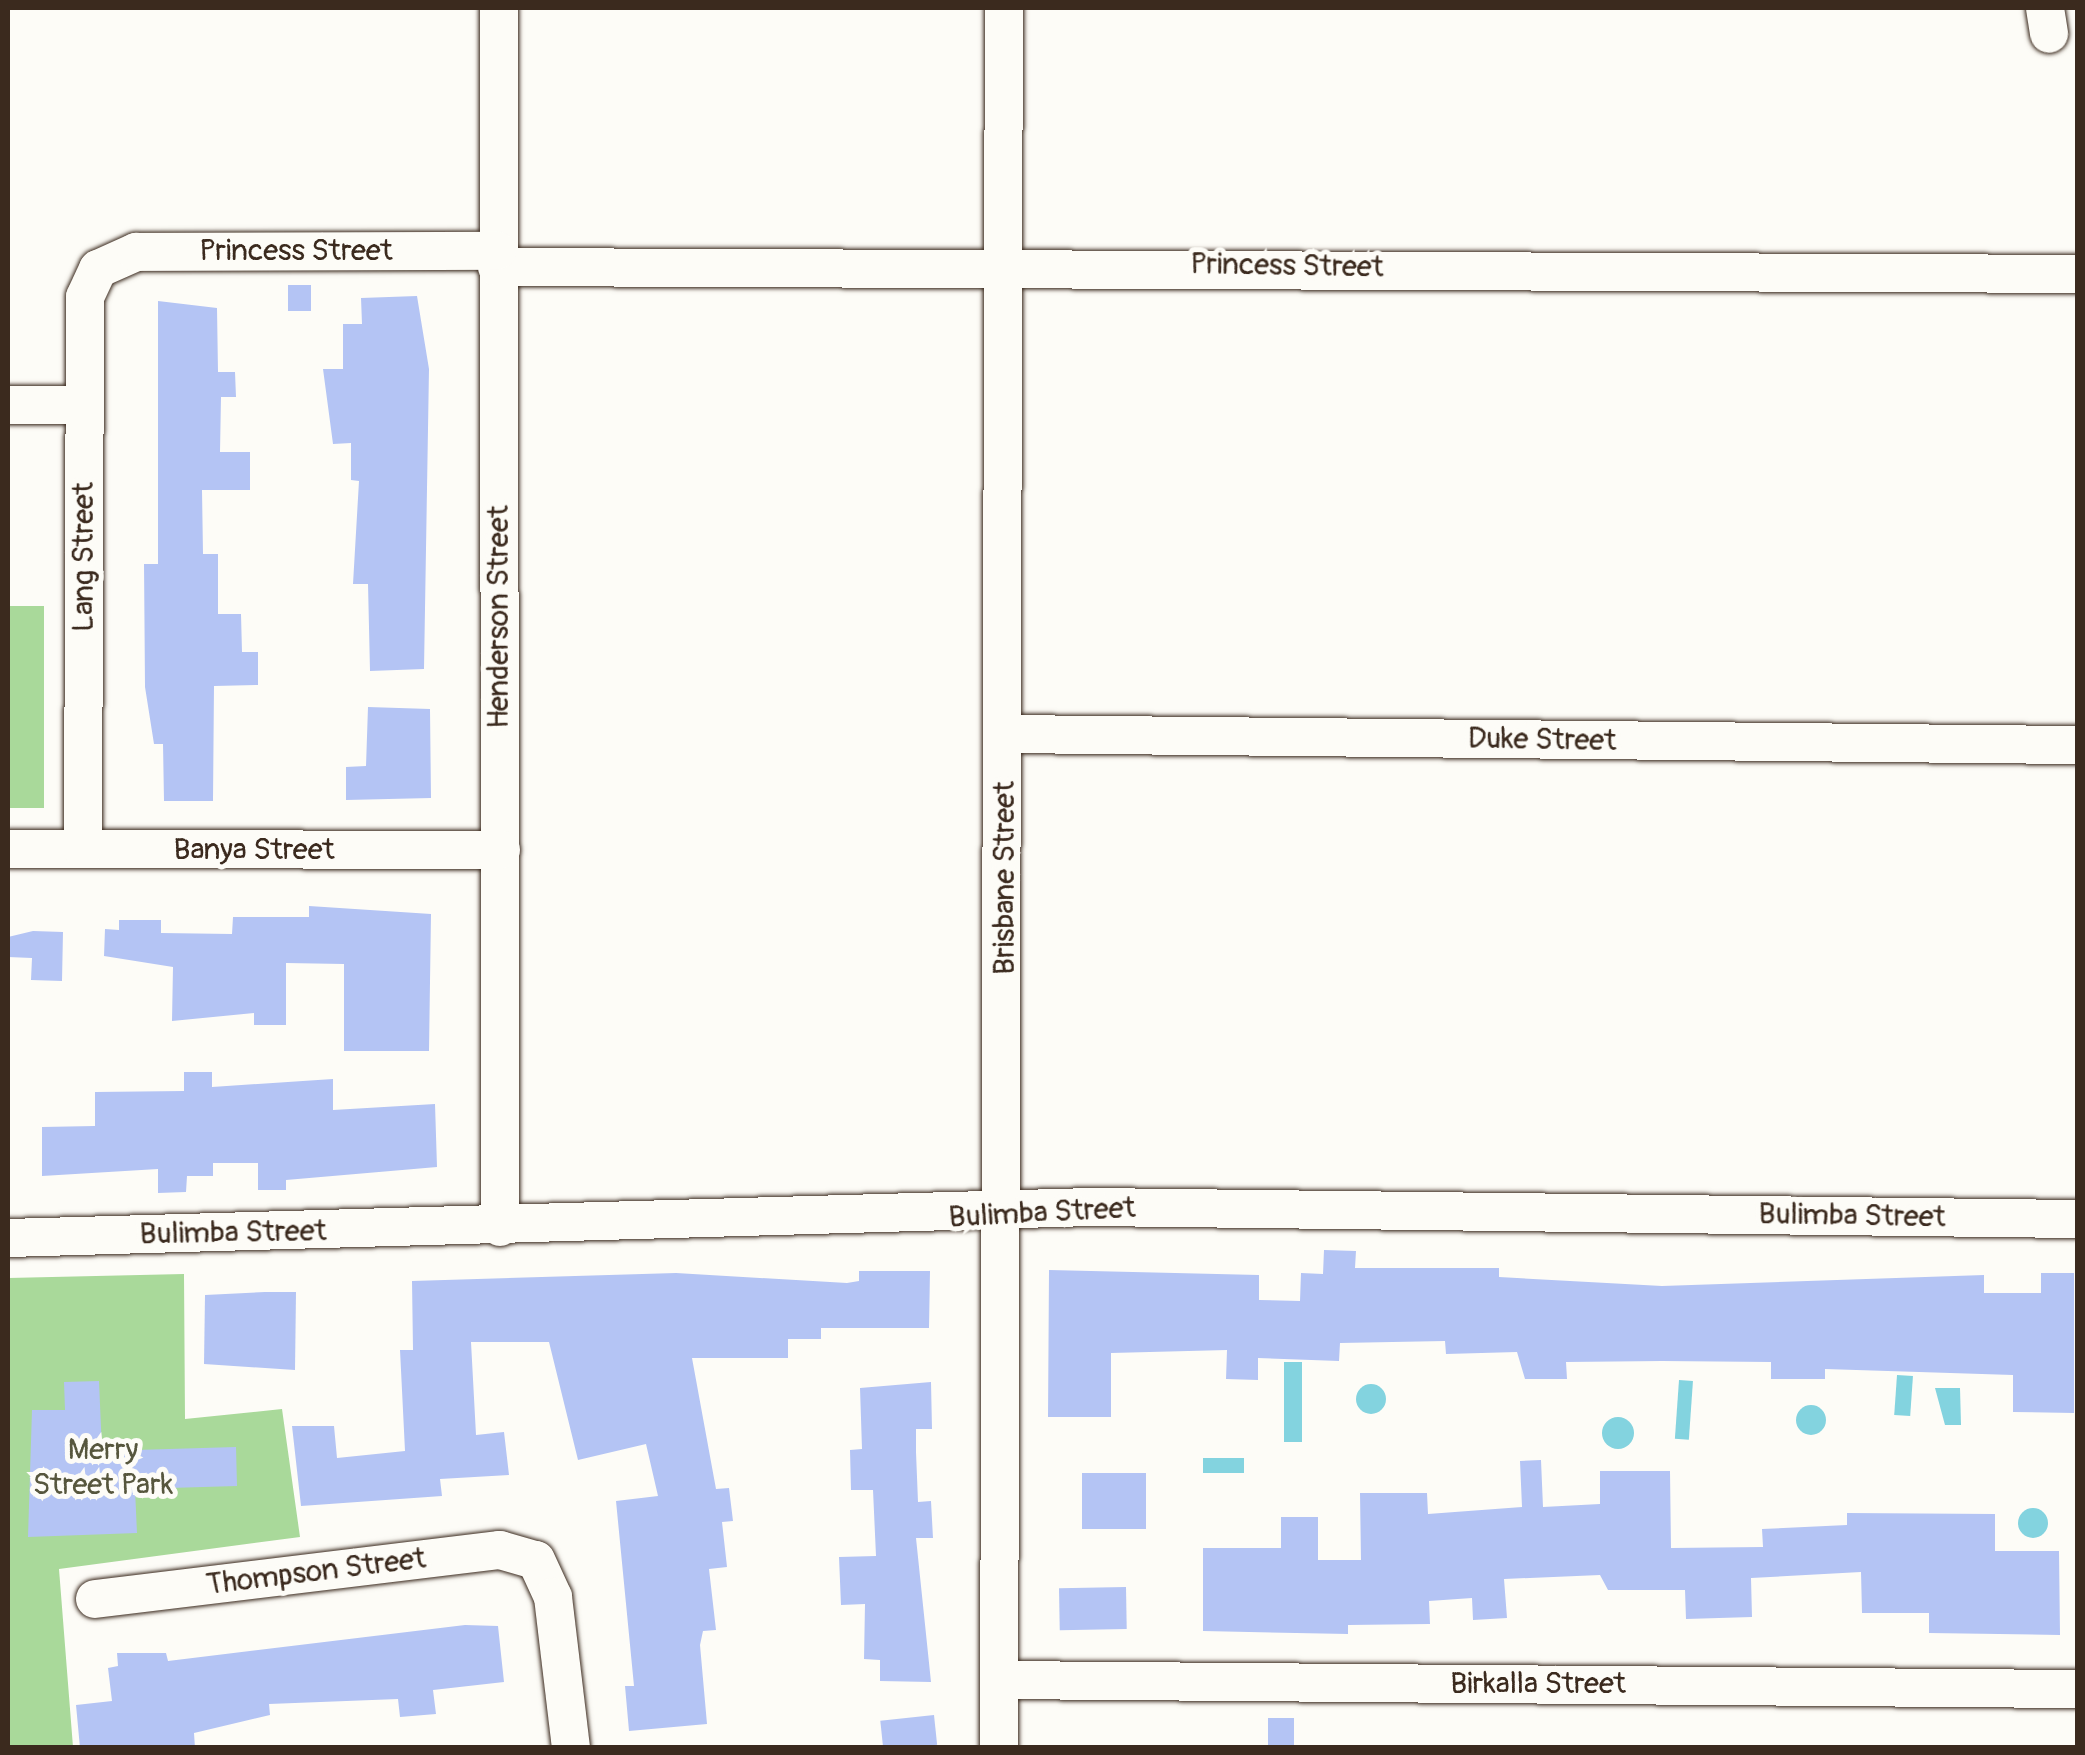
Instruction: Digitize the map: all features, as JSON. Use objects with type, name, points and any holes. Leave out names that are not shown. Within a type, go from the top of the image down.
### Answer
[{"type":"street","name":"Henderson Street","points":[[499,8],[500,1228]]},
{"type":"street","name":"Brisbane Street","points":[[999,1748],[1006,734],[1004,8]]},
{"type":"street","name":"Princess Street","points":[[98,269],[136,252],[2078,274]]},
{"type":"street","name":"Lang Street","points":[[83,849],[84,296],[98,269]]},
{"type":"street","points":[[8,405],[84,405]]},
{"type":"street","name":"Duke Street","points":[[1006,734],[2078,745]]},
{"type":"street","name":"Banya Street","points":[[8,849],[501,850]]},
{"type":"street","name":"Bulimba Street","points":[[8,1238],[1002,1213],[2078,1218]]},
{"type":"street","name":"Thompson Street","points":[[95,1599],[500,1550],[536,1560],[553,1597],[571,1748]]},
{"type":"street","name":"Birkalla Street","points":[[999,1680],[2078,1689]]},
{"type":"green space","points":[[8,606],[44,606],[44,808],[8,808]]},
{"type":"green space","name":"Merry Street Park","points":[[184,1274],[185,1419],[282,1409],[300,1537],[59,1569],[73,1747],[8,1747],[8,1278]]},
{"type":"water","points":[[1284,1362],[1302,1362],[1302,1442],[1284,1442]]},
{"type":"water","points":[[1897,1375],[1913,1376],[1910,1416],[1894,1415]]},
{"type":"water","points":[[1679,1380],[1693,1381],[1689,1440],[1675,1439]]},
{"type":"water","points":[[1371,1384],[1382,1388],[1386,1399],[1382,1410],[1371,1414],[1360,1410],[1356,1399],[1360,1388]]},
{"type":"water","points":[[1935,1388],[1960,1388],[1961,1425],[1945,1425]]},
{"type":"water","points":[[1811,1405],[1821,1410],[1826,1420],[1821,1430],[1811,1435],[1801,1430],[1796,1420],[1801,1410]]},
{"type":"water","points":[[1618,1417],[1629,1422],[1634,1433],[1629,1444],[1618,1449],[1607,1444],[1602,1433],[1607,1422]]},
{"type":"water","points":[[1203,1458],[1244,1458],[1244,1473],[1203,1473]]},
{"type":"water","points":[[2033,1508],[2044,1512],[2048,1523],[2044,1534],[2033,1538],[2022,1534],[2018,1523],[2022,1512]]},
{"type":"building","points":[[288,285],[311,285],[311,311],[288,311]]},
{"type":"building","points":[[417,296],[429,369],[424,669],[370,671],[368,584],[353,584],[359,481],[351,480],[351,443],[333,444],[323,369],[343,369],[343,324],[362,324],[361,298]]},
{"type":"building","points":[[158,301],[217,308],[218,372],[235,372],[236,397],[221,397],[220,452],[250,452],[250,490],[202,490],[203,554],[218,554],[218,614],[241,614],[242,652],[258,652],[258,685],[214,686],[213,801],[164,801],[163,744],[154,744],[145,687],[144,564],[158,564]]},
{"type":"building","points":[[368,707],[430,709],[431,798],[346,800],[346,767],[366,766]]},
{"type":"building","points":[[309,906],[431,914],[429,1051],[344,1051],[344,964],[286,963],[286,1025],[254,1025],[254,1013],[172,1021],[173,967],[104,956],[105,929],[119,930],[119,920],[161,920],[161,933],[232,934],[233,917],[309,917]]},
{"type":"building","points":[[33,931],[63,932],[62,981],[31,980],[32,958],[8,957],[8,937]]},
{"type":"building","points":[[184,1072],[212,1072],[212,1087],[333,1079],[333,1110],[435,1104],[437,1167],[286,1180],[286,1190],[258,1190],[258,1163],[213,1163],[213,1176],[187,1176],[186,1192],[158,1193],[158,1169],[42,1176],[42,1127],[95,1126],[95,1092],[184,1091]]},
{"type":"building","points":[[1324,1250],[1356,1251],[1355,1268],[1499,1268],[1499,1277],[1662,1286],[1984,1275],[1984,1293],[2041,1293],[2041,1273],[2074,1273],[2074,1413],[2013,1412],[2013,1375],[1825,1369],[1825,1379],[1771,1379],[1771,1362],[1662,1361],[1566,1362],[1567,1379],[1525,1379],[1517,1352],[1446,1354],[1445,1341],[1340,1343],[1339,1361],[1258,1358],[1258,1380],[1226,1379],[1227,1350],[1111,1353],[1111,1417],[1048,1417],[1049,1270],[1259,1275],[1259,1300],[1300,1301],[1301,1273],[1323,1274]]},
{"type":"building","points":[[859,1271],[930,1271],[929,1328],[821,1328],[821,1339],[788,1339],[788,1358],[692,1358],[716,1489],[729,1488],[733,1521],[722,1522],[727,1567],[709,1569],[716,1630],[703,1631],[700,1645],[707,1724],[629,1731],[625,1686],[634,1686],[616,1501],[658,1496],[646,1444],[578,1460],[549,1342],[471,1342],[476,1435],[504,1432],[509,1475],[440,1479],[442,1496],[301,1506],[292,1426],[334,1426],[337,1458],[405,1451],[400,1350],[413,1350],[412,1281],[676,1273],[847,1283],[859,1281]]},
{"type":"building","points":[[296,1292],[295,1370],[204,1364],[205,1295]]},
{"type":"building","points":[[99,1381],[102,1451],[236,1447],[237,1486],[135,1489],[137,1533],[28,1537],[32,1410],[65,1410],[64,1382]]},
{"type":"building","points":[[931,1382],[932,1429],[916,1429],[916,1452],[918,1502],[931,1501],[933,1538],[916,1538],[931,1682],[880,1681],[880,1660],[864,1659],[865,1604],[841,1605],[839,1557],[876,1556],[873,1490],[851,1490],[850,1450],[862,1449],[860,1388]]},
{"type":"building","points":[[1541,1460],[1543,1507],[1600,1504],[1600,1471],[1670,1471],[1671,1548],[1763,1547],[1762,1529],[1847,1525],[1847,1513],[1995,1514],[1995,1551],[2059,1551],[2060,1635],[1929,1633],[1929,1613],[1862,1613],[1861,1572],[1751,1578],[1752,1617],[1686,1619],[1685,1590],[1608,1590],[1600,1575],[1504,1579],[1507,1618],[1473,1620],[1472,1598],[1429,1601],[1430,1624],[1348,1625],[1348,1634],[1203,1631],[1203,1548],[1281,1548],[1281,1517],[1318,1517],[1318,1560],[1361,1560],[1360,1493],[1427,1493],[1428,1514],[1522,1507],[1520,1461]]},
{"type":"building","points":[[1082,1473],[1146,1473],[1146,1529],[1082,1529]]},
{"type":"building","points":[[1126,1587],[1127,1629],[1060,1630],[1059,1588]]},
{"type":"building","points":[[465,1625],[498,1626],[504,1682],[433,1690],[436,1714],[400,1717],[398,1699],[269,1704],[270,1715],[194,1733],[195,1748],[80,1748],[76,1705],[112,1701],[108,1668],[118,1666],[117,1653],[166,1653],[168,1661]]},
{"type":"building","points":[[934,1715],[937,1745],[883,1748],[880,1721]]},
{"type":"building","points":[[1268,1718],[1294,1718],[1294,1748],[1268,1748]]}]
